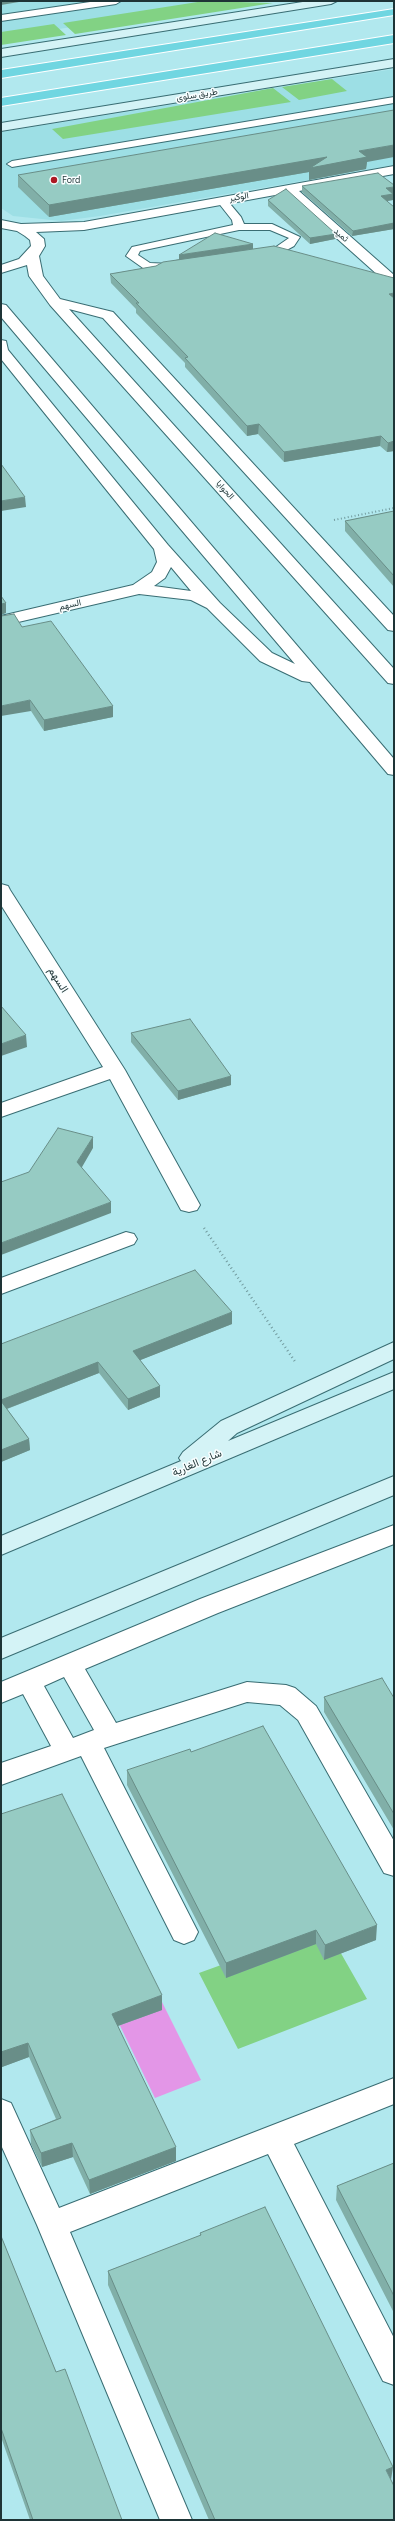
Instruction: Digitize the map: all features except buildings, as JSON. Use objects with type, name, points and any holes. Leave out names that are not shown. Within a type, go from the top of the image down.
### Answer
[{"type":"highway","points":[[1,74],[391,12]]},
{"type":"highway","points":[[1,102],[394,39]]},
{"type":"main road","points":[[1,53],[306,3],[331,1]]},
{"type":"main road","name":"طريق سلوى","points":[[1,127],[394,63]]},
{"type":"main road","points":[[174,1473],[229,1427],[394,1350]]},
{"type":"main road","name":"شارع الغارية","points":[[1,1546],[394,1380]]},
{"type":"main road","points":[[1,1649],[394,1484]]},
{"type":"street","name":"الوكير","points":[[20,228],[84,226],[394,170]]},
{"type":"street","name":"ثميد","points":[[288,188],[394,282]]},
{"type":"street","points":[[2,223],[20,228],[37,239],[35,251]]},
{"type":"street","name":"الوكير","points":[[1,269],[24,262],[35,251],[84,226]]},
{"type":"street","name":"الحوايا","points":[[35,251],[36,276],[55,302],[394,678]]},
{"type":"street","points":[[55,302],[86,308],[108,315],[394,626]]},
{"type":"street","points":[[1,308],[317,682],[394,770]]},
{"type":"street","points":[[1,344],[1,350],[162,548],[214,606],[266,657],[317,682]]},
{"type":"street","name":"السهم","points":[[139,590],[159,575],[165,562],[162,548]]},
{"type":"street","name":"السهم","points":[[1,621],[139,590],[195,596],[214,606]]},
{"type":"street","name":"السهم","points":[[1,890],[115,1070],[189,1205]]},
{"type":"street","points":[[1,1110],[115,1070]]},
{"type":"street","points":[[1,1286],[126,1239]]},
{"type":"street","points":[[1,1693],[209,1606],[394,1534]]},
{"type":"street","points":[[70,1665],[89,1743],[184,1932]]},
{"type":"street","points":[[29,1680],[89,1743]]},
{"type":"street","points":[[1,1774],[89,1743],[247,1692],[286,1695],[307,1713],[394,1865]]},
{"type":"street","points":[[52,2225],[394,2091]]},
{"type":"street","points":[[1,2112],[52,2225],[176,2520]]},
{"type":"street","points":[[275,2138],[394,2370]]},
{"type":"lane","points":[[1,18],[116,1]]},
{"type":"lane","points":[[381,65],[394,66]]},
{"type":"lane","points":[[12,164],[394,100]]},
{"type":"lane","points":[[222,201],[237,219],[238,227]]},
{"type":"lane","points":[[238,227],[272,227],[295,237],[290,244],[279,250],[171,268],[147,266],[132,256],[136,249],[238,227]]},
{"type":"path","points":[[302,526],[394,508]]},
{"type":"path","points":[[189,1205],[313,1388]]},
{"type":"shaded area","points":[[1,1],[239,1],[1,38]]},
{"type":"shaded area","points":[[394,69],[394,165],[100,216],[61,221],[13,216],[1,208],[2,132]]},
{"type":"shaded area","points":[[153,1984],[201,2080],[155,2098],[108,2001]]},
{"type":"green space","points":[[204,1],[273,3],[75,34],[63,23]]},
{"type":"green space","points":[[54,24],[66,35],[1,45],[1,32]]},
{"type":"green space","points":[[332,79],[347,91],[299,100],[282,87]]},
{"type":"green space","points":[[273,88],[291,102],[63,139],[52,129]]},
{"type":"green space","points":[[326,1927],[367,1999],[238,2049],[199,1973]]},
{"type":"place","name":"Ford","points":[[54,180]]}]
